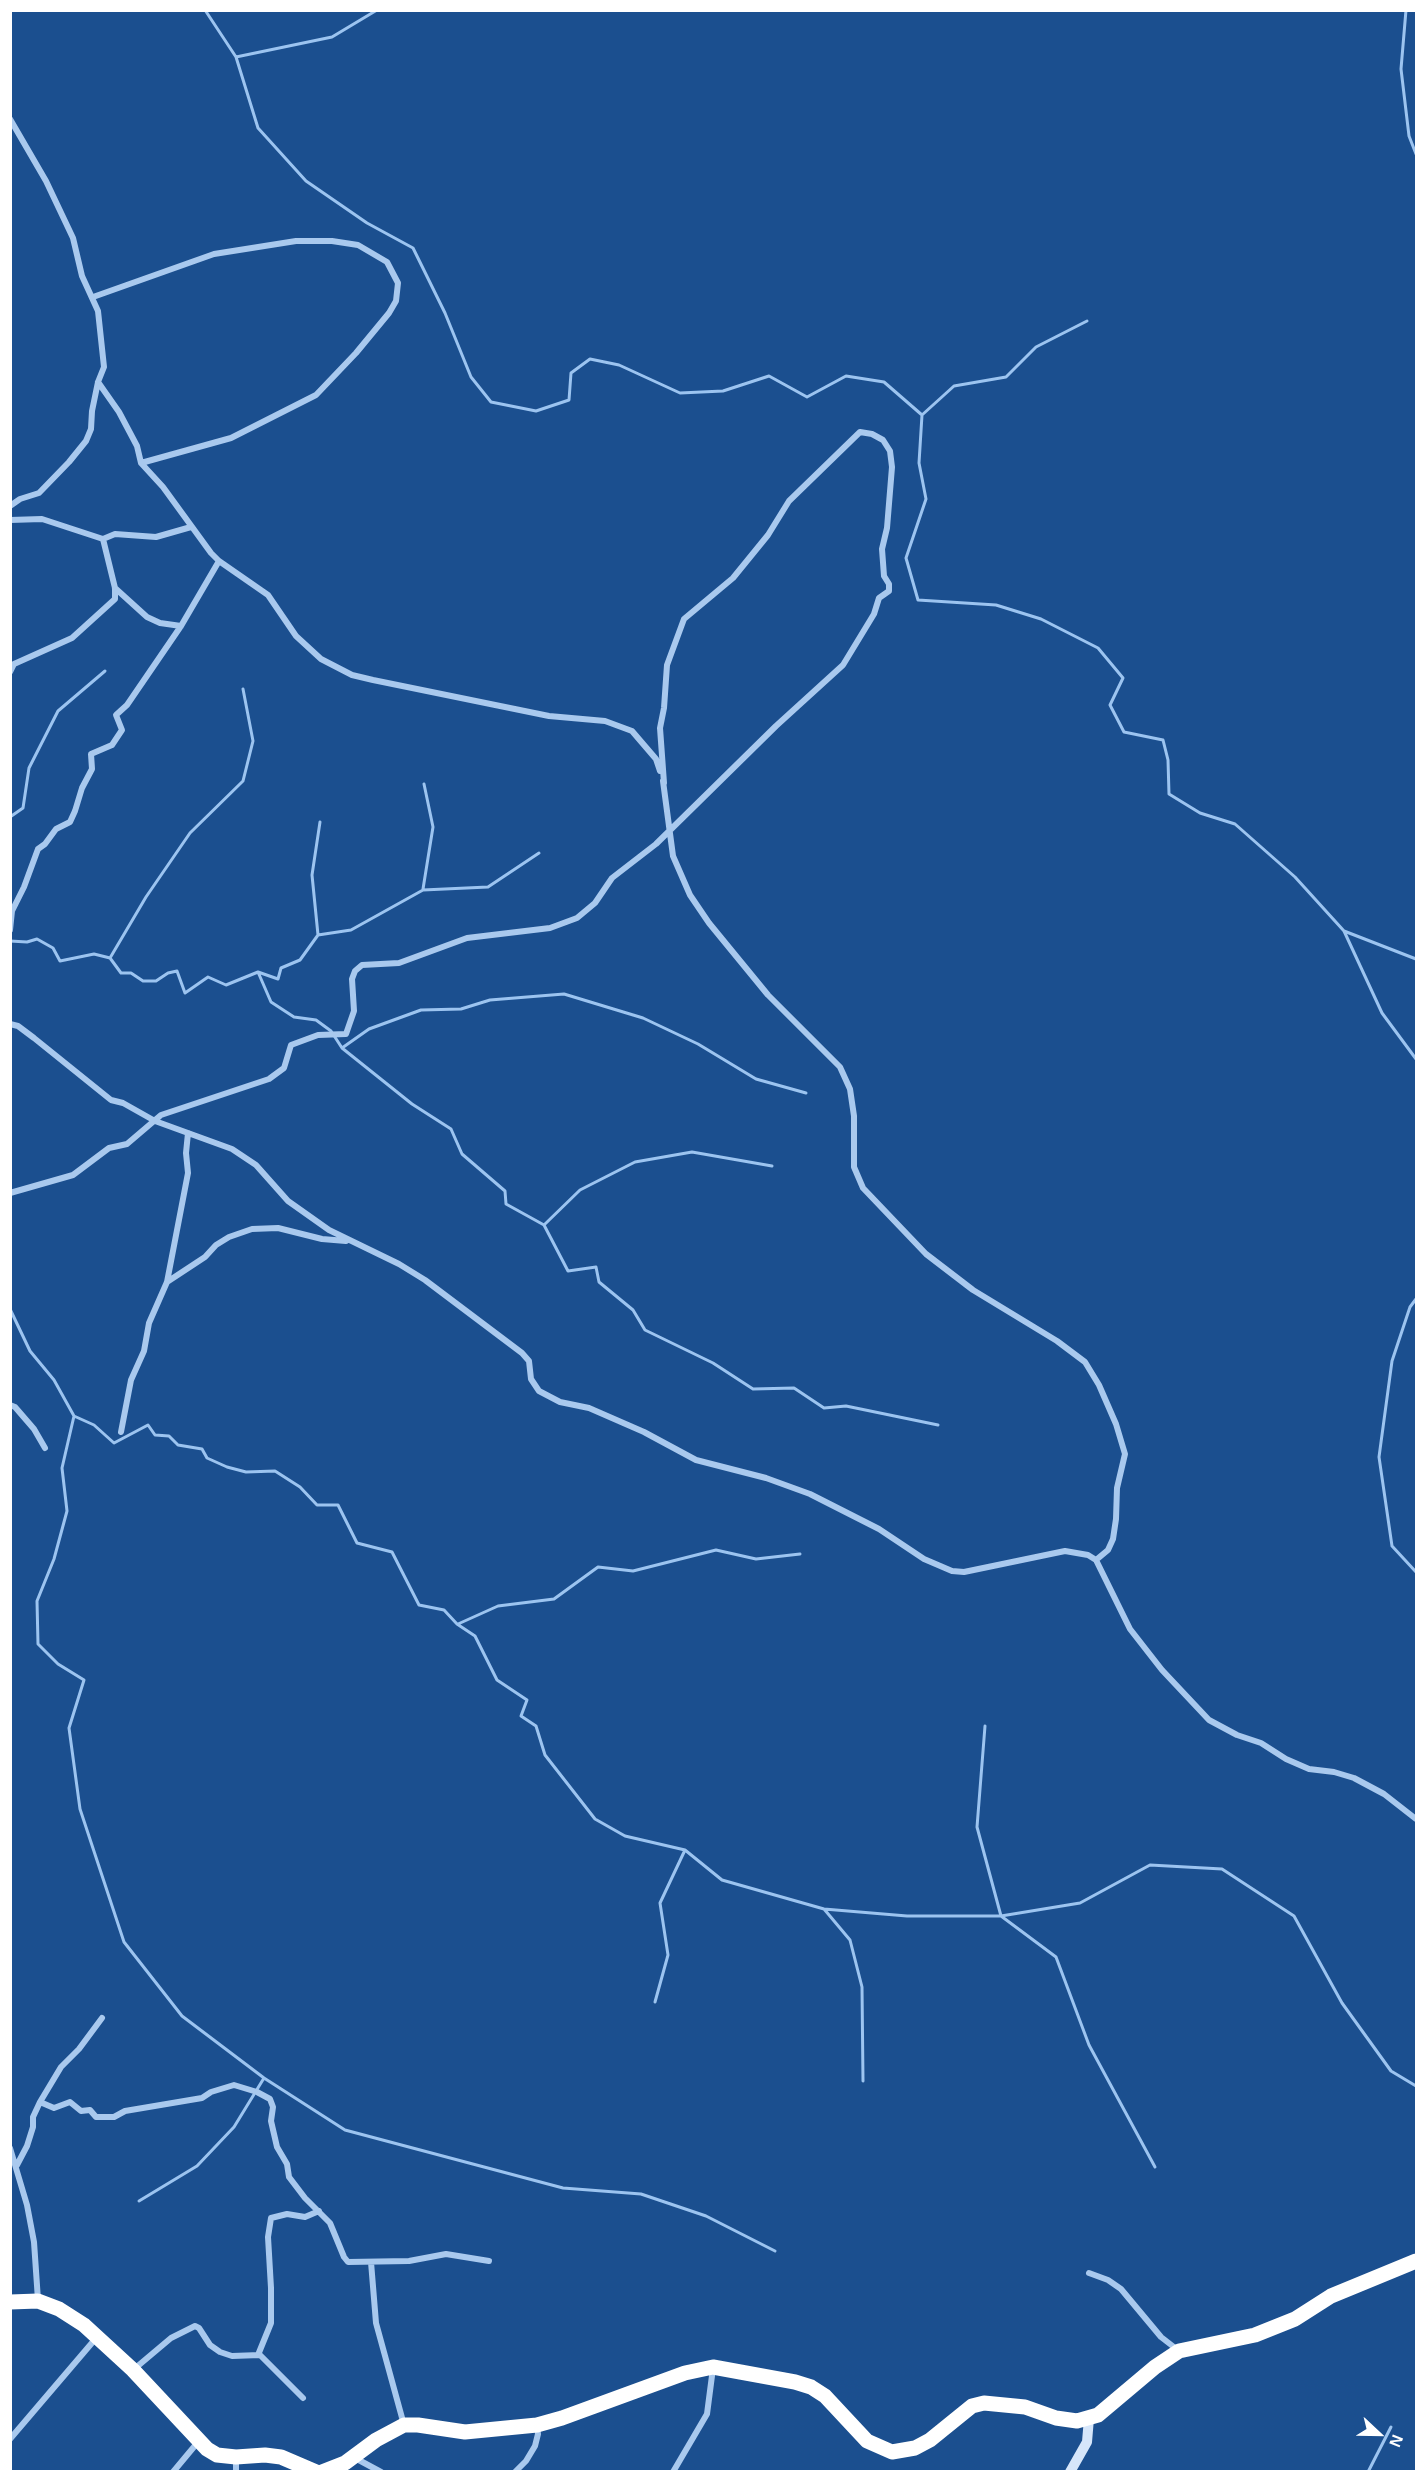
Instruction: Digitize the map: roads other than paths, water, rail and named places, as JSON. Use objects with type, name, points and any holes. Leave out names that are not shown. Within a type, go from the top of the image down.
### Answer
[{"type":"highway","points":[[322,2472],[330,2470],[404,2425],[465,2432],[537,2425],[684,2373],[713,2367],[795,2382],[810,2387],[825,2396],[867,2441],[892,2452],[915,2448],[930,2440],[972,2406],[984,2403],[1024,2407],[1056,2418],[1077,2421],[1098,2415],[1155,2367],[1179,2351],[1256,2335],[1294,2319],[1331,2296],[1416,2261]]},
{"type":"highway","points":[[10,2302],[38,2301],[59,2309],[97,2336],[133,2370],[199,2441],[217,2455],[236,2464],[265,2455],[281,2457],[316,2472]]},
{"type":"street","points":[[10,119],[46,181],[73,238],[82,276],[98,310],[104,355],[104,367],[98,382],[91,429],[86,441],[39,493],[20,499],[10,506]]},
{"type":"street","points":[[93,297],[214,254],[296,241],[332,241],[358,245],[387,262],[398,283],[396,301],[389,313],[357,352],[316,395],[231,438],[141,463]]},
{"type":"street","points":[[98,382],[130,433],[141,463],[163,487],[191,527],[219,561],[268,595],[296,636],[321,659],[352,675],[549,716],[605,721],[632,731],[644,743],[656,759],[664,783]]},
{"type":"street","points":[[10,1193],[73,1175],[109,1148],[127,1144],[161,1115],[269,1079],[284,1068],[291,1045],[318,1035],[346,1034],[354,1011],[352,979],[355,971],[362,965],[399,963],[467,938],[550,928],[577,918],[595,903],[612,878],[656,844],[668,831],[776,726],[843,665],[874,614],[879,598],[889,591],[889,584],[884,576],[885,563],[882,549],[887,528],[892,467],[890,451],[883,440],[872,434],[860,432],[789,501],[768,535],[733,578],[684,619],[667,665],[660,728],[668,831],[673,856],[686,885],[709,923],[768,995],[840,1066],[850,1089],[854,1116],[854,1167],[863,1188],[926,1254],[973,1290],[1057,1341],[1085,1362],[1099,1385],[1116,1424],[1125,1454],[1117,1488],[1113,1539],[1108,1550],[1096,1560]]},
{"type":"street","points":[[10,520],[42,519],[103,539],[115,534],[156,537],[191,527]]},
{"type":"street","points":[[10,672],[14,664],[72,638],[115,599],[115,588],[103,539]]},
{"type":"street","points":[[10,930],[12,911],[38,849],[45,844],[56,829],[70,822],[82,788],[92,769],[91,754],[112,745],[122,730],[116,715],[132,697],[181,626],[219,561]]},
{"type":"street","points":[[115,588],[147,617],[160,623],[181,626]]},
{"type":"street","points":[[10,1024],[18,1026],[34,1038],[111,1100],[123,1103],[155,1121],[232,1149],[256,1165],[288,1201],[329,1230],[399,1264],[425,1280],[500,1335],[530,1361],[531,1378],[538,1391],[560,1402],[589,1408],[644,1432],[696,1460],[766,1478],[810,1494],[879,1529],[937,1566],[964,1572],[1065,1551],[1088,1555],[1096,1560],[1130,1629],[1162,1670],[1209,1720],[1237,1735],[1261,1743],[1286,1759],[1309,1769],[1334,1772],[1354,1778],[1384,1794],[1416,1820]]},
{"type":"street","points":[[121,1432],[131,1380],[144,1351],[149,1323],[167,1282],[188,1173],[186,1153],[188,1133]]},
{"type":"street","points":[[167,1282],[205,1257],[216,1245],[229,1237],[252,1229],[278,1228],[322,1239],[351,1242]]},
{"type":"street","points":[[10,1405],[34,1429],[45,1448]]},
{"type":"street","points":[[17,2165],[27,2146],[33,2127],[33,2117],[40,2102],[61,2067],[79,2049],[102,2018]]},
{"type":"street","points":[[40,2102],[54,2108],[70,2102],[81,2110],[90,2110],[96,2117],[114,2117],[125,2111],[202,2098],[211,2092],[234,2085],[257,2092],[270,2099],[273,2108],[271,2121],[278,2147],[287,2164],[289,2177],[330,2223],[344,2257],[353,2263],[409,2261],[446,2254],[489,2261]]},
{"type":"street","points":[[10,2148],[17,2165],[34,2242],[38,2301]]},
{"type":"street","points":[[258,2355],[271,2323],[272,2288],[268,2237],[271,2218],[287,2214],[305,2217],[319,2211]]},
{"type":"street","points":[[371,2262],[376,2323],[404,2425]]},
{"type":"street","points":[[1089,2273],[1108,2280],[1121,2289],[1161,2337],[1179,2351]]},
{"type":"street","points":[[133,2370],[171,2338],[195,2326],[199,2328],[210,2345],[220,2352],[232,2356],[258,2355],[289,2382],[303,2398]]},
{"type":"street","points":[[10,2439],[97,2336]]},
{"type":"street","points":[[673,2472],[707,2414],[713,2367]]},
{"type":"street","points":[[1070,2472],[1087,2442],[1089,2418]]},
{"type":"street","points":[[515,2472],[526,2461],[535,2446],[538,2434],[537,2425]]},
{"type":"street","points":[[173,2472],[199,2441]]},
{"type":"street","points":[[352,2457],[381,2472]]},
{"type":"waterway","points":[[205,10],[236,57],[258,128],[306,181],[367,223],[413,248],[445,313],[471,377],[491,402],[536,411],[569,400],[571,373],[590,359],[619,365],[680,393],[723,391],[769,376],[807,397],[846,376],[884,382],[922,415],[919,463],[926,499],[906,558],[918,600],[996,605],[1041,619],[1098,648],[1123,678],[1110,705],[1124,732],[1163,740],[1168,760],[1169,794],[1200,813],[1235,824],[1295,877],[1344,931],[1382,1013],[1416,1059]]},
{"type":"waterway","points":[[236,57],[332,37],[377,10]]},
{"type":"waterway","points":[[1406,10],[1401,69],[1409,136],[1416,154]]},
{"type":"waterway","points":[[922,415],[954,386],[1006,377],[1036,347],[1087,321]]},
{"type":"waterway","points":[[10,817],[23,808],[29,768],[58,711],[105,671]]},
{"type":"waterway","points":[[110,958],[146,897],[190,833],[243,781],[253,741],[243,689]]},
{"type":"waterway","points":[[423,889],[433,827],[424,784]]},
{"type":"waterway","points":[[318,935],[312,875],[320,822]]},
{"type":"waterway","points":[[258,972],[278,979],[281,968],[300,960],[318,935],[351,930],[423,890],[488,887],[539,853]]},
{"type":"waterway","points":[[1344,931],[1416,959]]},
{"type":"waterway","points":[[10,941],[27,942],[37,939],[53,948],[60,961],[94,954],[110,958],[121,973],[131,973],[143,981],[156,981],[168,973],[177,971],[185,993],[208,977],[226,985],[258,972],[271,1002],[294,1017],[316,1020],[331,1031],[342,1048],[412,1104],[451,1129],[462,1154],[505,1191],[506,1204],[544,1225],[568,1271],[596,1267],[599,1282],[633,1310],[645,1330],[713,1363],[753,1389],[794,1388],[824,1408],[846,1406],[938,1425]]},
{"type":"waterway","points":[[342,1048],[369,1029],[421,1010],[461,1009],[490,1000],[564,994],[643,1018],[698,1044],[756,1079],[806,1093]]},
{"type":"waterway","points":[[544,1225],[580,1190],[635,1162],[692,1152],[772,1166]]},
{"type":"waterway","points":[[1416,1299],[1410,1307],[1392,1361],[1379,1457],[1392,1546],[1416,1572]]},
{"type":"waterway","points":[[10,1309],[30,1351],[54,1380],[74,1416],[94,1425],[114,1443],[148,1425],[155,1435],[169,1436],[178,1445],[202,1449],[207,1458],[227,1467],[246,1472],[275,1471],[300,1487],[317,1505],[338,1505],[357,1543],[392,1552],[419,1605],[444,1610],[457,1624],[475,1636],[497,1680],[527,1700],[521,1716],[536,1726],[545,1755],[595,1819],[625,1836],[685,1850],[722,1880],[824,1909],[907,1916],[1001,1916],[1080,1903],[1150,1865],[1222,1869],[1294,1916],[1342,2003],[1391,2071],[1416,2086]]},
{"type":"waterway","points":[[74,1416],[62,1468],[67,1511],[54,1559],[37,1601],[38,1644],[58,1664],[84,1680],[69,1728],[80,1809],[124,1942],[182,2016],[264,2078],[345,2130],[563,2188],[641,2194],[706,2216],[775,2251]]},
{"type":"waterway","points":[[458,1624],[498,1606],[554,1599],[598,1567],[633,1571],[716,1550],[756,1559],[800,1554]]},
{"type":"waterway","points":[[985,1726],[977,1827],[1001,1916],[1056,1957],[1089,2045],[1155,2167]]},
{"type":"waterway","points":[[655,2002],[668,1955],[660,1903],[685,1850]]},
{"type":"waterway","points":[[824,1909],[850,1940],[862,1987],[863,2081]]},
{"type":"waterway","points":[[139,2201],[197,2166],[234,2127],[264,2078]]},
{"type":"waterway","points":[[1368,2472],[1391,2427]]}]
